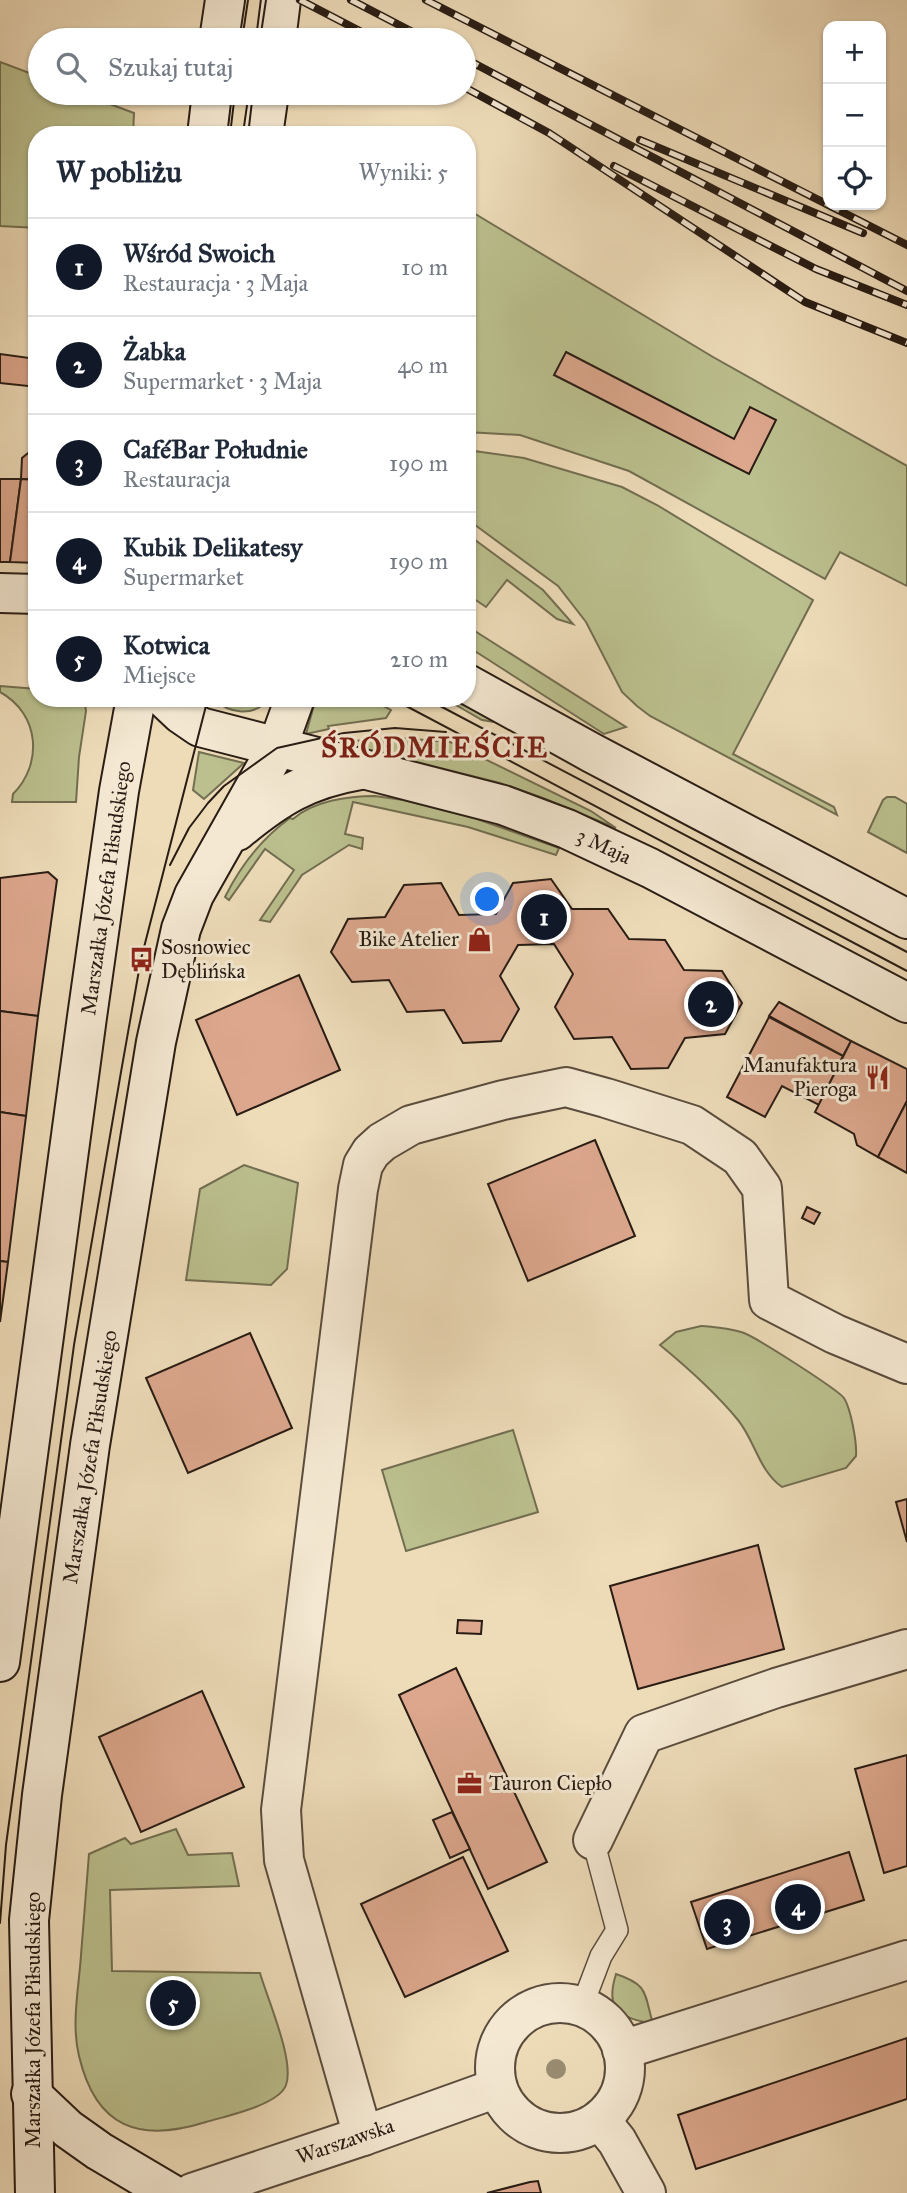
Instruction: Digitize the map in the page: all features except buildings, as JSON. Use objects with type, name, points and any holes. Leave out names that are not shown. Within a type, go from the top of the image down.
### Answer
[{"type":"main road","points":[[210,28],[213,0]]},
{"type":"main road","points":[[221,28],[225,0]]},
{"type":"main road","points":[[277,28],[281,0]]},
{"type":"main road","points":[[292,28],[296,0]]},
{"type":"main road","points":[[197,126],[200,105]]},
{"type":"main road","points":[[208,126],[211,105]]},
{"type":"main road","points":[[264,126],[267,105]]},
{"type":"main road","points":[[279,126],[282,105]]},
{"type":"main road","points":[[0,593],[28,594]]},
{"type":"main road","points":[[476,689],[907,919]]},
{"type":"main road","name":"Marszałka Józefa Piłsudskiego","points":[[0,1662],[119,791],[134,707]]},
{"type":"main road","name":"3 Maja","points":[[174,707],[200,727],[503,806],[566,829],[650,869],[907,1003]]},
{"type":"main road","name":"Marszałka Józefa Piłsudskiego","points":[[35,2193],[29,1920],[42,1796],[90,1445],[166,989],[181,929],[194,895],[277,748],[292,707]]},
{"type":"main road","points":[[221,845],[258,814],[295,789],[338,774],[365,769]]},
{"type":"main road","points":[[363,2136],[284,1860],[281,1810],[363,1165],[382,1142],[411,1125],[503,1100],[566,1087],[692,1125],[740,1157],[762,1188],[769,1300],[835,1334],[907,1364]]},
{"type":"main road","points":[[593,1840],[644,1734],[776,1688],[907,1649]]},
{"type":"main road","points":[[622,2050],[907,1960]]},
{"type":"main road","points":[[558,2002],[582,2006],[600,2016],[614,2031],[622,2050],[625,2069],[622,2088],[613,2106],[600,2120],[582,2130],[561,2134],[522,2122],[507,2107],[497,2088],[494,2064],[500,2041],[514,2020],[534,2007],[558,2002]]},
{"type":"main road","name":"Warszawska","points":[[192,2193],[497,2088]]},
{"type":"main road","points":[[31,2094],[68,2129],[99,2151],[170,2193]]},
{"type":"main road","points":[[600,2120],[617,2141],[646,2193]]},
{"type":"lane","points":[[582,2006],[601,1956],[617,1930],[593,1840]]},
{"type":"green space","points":[[0,62],[28,72],[28,105],[112,105],[134,113],[133,126],[28,126],[28,228],[0,226]]},
{"type":"green space","points":[[476,214],[713,357],[907,466],[907,586],[840,552],[825,579],[629,471],[520,435],[476,433]]},
{"type":"green space","points":[[476,451],[524,458],[622,487],[657,505],[813,600],[733,754],[834,807],[837,815],[650,716],[637,706],[622,692],[586,622],[558,586],[476,526]]},
{"type":"green space","points":[[476,541],[543,590],[573,624],[557,619],[507,580],[486,607],[476,600]]},
{"type":"green space","points":[[476,632],[626,727],[604,734],[476,652]]},
{"type":"green space","points":[[0,686],[28,688],[28,707],[85,707],[76,802],[12,802],[13,794],[23,782],[29,768],[33,740],[23,713],[13,701],[0,692]]},
{"type":"green space","points":[[225,707],[260,707],[241,712]]},
{"type":"green space","points":[[314,707],[386,707],[391,710],[386,718],[328,726],[329,729],[306,734]]},
{"type":"green space","points":[[460,707],[469,707],[494,722],[482,720]]},
{"type":"green space","points":[[400,738],[450,742],[591,811],[616,828],[500,783],[336,742]]},
{"type":"green space","points":[[199,752],[244,763],[204,799],[193,790]]},
{"type":"green space","points":[[375,796],[403,800],[477,819],[559,848],[556,855],[468,827],[353,802],[345,834],[363,838],[362,849],[349,845],[302,875],[270,922],[260,920],[294,870],[265,849],[229,900],[225,897],[253,853],[290,818],[331,801]]},
{"type":"green space","points":[[887,797],[895,797],[907,804],[907,853],[868,832]]},
{"type":"green space","points":[[244,1165],[298,1183],[287,1269],[271,1285],[186,1280],[200,1189]]},
{"type":"green space","points":[[701,1326],[733,1330],[752,1337],[780,1353],[844,1398],[851,1418],[856,1450],[856,1456],[846,1468],[782,1487],[774,1480],[738,1420],[701,1381],[660,1345],[676,1332]]},
{"type":"green space","points":[[513,1430],[538,1512],[406,1551],[382,1470]]},
{"type":"green space","points":[[176,1829],[188,1855],[232,1853],[239,1886],[110,1890],[112,1971],[260,1973],[284,2046],[288,2074],[286,2085],[281,2092],[263,2104],[182,2128],[160,2131],[124,2124],[109,2114],[97,2100],[79,2056],[76,2018],[89,1854],[125,1838],[131,1844]]},
{"type":"green space","points":[[616,1974],[640,1986],[646,1997],[653,2024],[632,2019],[618,2011],[612,1997]]},
{"type":"tram line","points":[[244,28],[248,0]]},
{"type":"tram line","points":[[262,28],[266,0]]},
{"type":"tram line","points":[[231,126],[234,105]]},
{"type":"tram line","points":[[249,126],[252,105]]},
{"type":"tram line","points":[[0,1923],[6,1845],[74,1345],[141,959],[206,707]]},
{"type":"tram line","points":[[408,707],[907,971]]},
{"type":"tram line","points":[[442,707],[907,952]]},
{"type":"tram line","points":[[170,865],[189,828],[208,803],[224,786],[277,748],[344,733],[395,728],[446,732]]},
{"type":"railway","points":[[300,0],[354,28]]},
{"type":"railway","points":[[351,0],[405,28]]},
{"type":"railway","points":[[426,0],[907,245]]},
{"type":"railway","points":[[476,64],[907,291]]},
{"type":"railway","points":[[476,93],[549,133],[805,302],[907,343]]},
{"type":"railway","points":[[640,140],[863,233]]},
{"type":"railway","points":[[614,166],[816,269],[907,305]]},
{"type":"place","name":"Wśród Swoich","points":[[544,917]]},
{"type":"place","name":"Bike Atelier","points":[[479,939]]},
{"type":"place","name":"Sosnowiec Dęblińska","points":[[141,959]]},
{"type":"place","name":"Żabka","points":[[711,1004]]},
{"type":"place","name":"Manufaktura Pieroga","points":[[877,1077]]},
{"type":"place","name":"Tauron Ciepło","points":[[469,1783]]},
{"type":"place","name":"Kubik Delikatesy","points":[[798,1907]]},
{"type":"place","name":"CaféBar Południe","points":[[727,1922]]},
{"type":"place","name":"Kotwica","points":[[173,2003]]},
{"type":"district","name":"ŚRÓDMIEŚCIE","points":[[435,747]]}]
